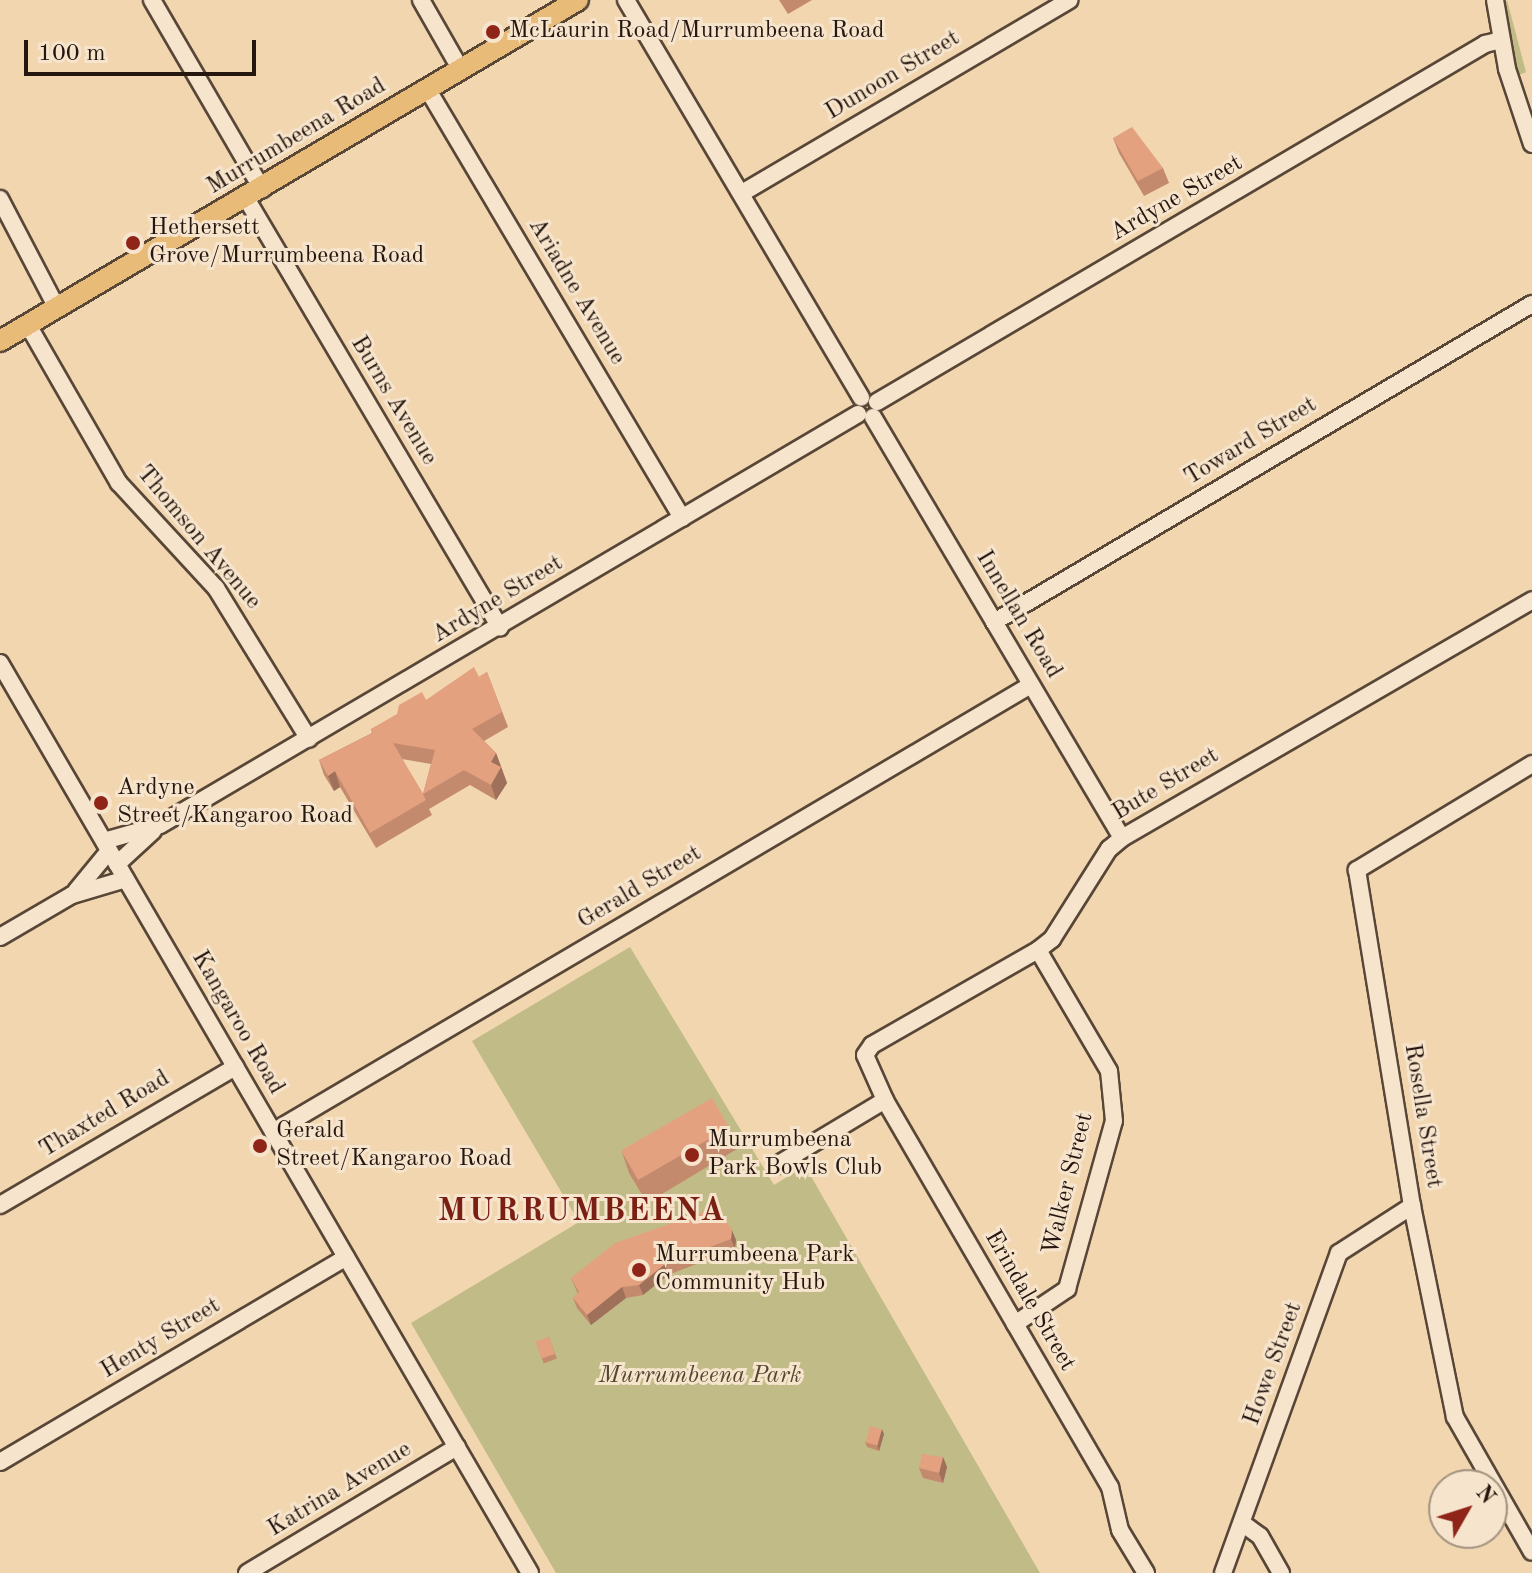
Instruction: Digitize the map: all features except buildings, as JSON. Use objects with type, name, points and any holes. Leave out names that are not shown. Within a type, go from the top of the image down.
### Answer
[{"type":"main road","name":"Murrumbeena Road","points":[[0,341],[254,194],[578,0]]},
{"type":"street","name":"Burns Avenue","points":[[152,0],[254,194],[500,628]]},
{"type":"street","points":[[421,0],[461,70]]},
{"type":"street","name":"Innellan Road","points":[[626,0],[1122,838]]},
{"type":"street","name":"Dunoon Street","points":[[742,193],[1069,0]]},
{"type":"street","points":[[1495,0],[1501,40],[1532,144]]},
{"type":"street","name":"Ardyne Street","points":[[114,859],[160,825],[500,628],[1485,44],[1501,40]]},
{"type":"street","name":"Ariadne Avenue","points":[[428,90],[682,518]]},
{"type":"street","points":[[0,199],[62,305]]},
{"type":"street","name":"Toward Street","points":[[994,622],[1532,304]]},
{"type":"street","name":"Thomson Avenue","points":[[28,325],[119,483],[216,588],[309,739]]},
{"type":"street","name":"Bute Street","points":[[865,1055],[872,1045],[1052,939],[1109,849],[1122,838],[1532,600]]},
{"type":"street","name":"Kangaroo Road","points":[[0,663],[530,1573]]},
{"type":"street","name":"Gerald Street","points":[[273,1132],[1031,685]]},
{"type":"street","name":"Rosella Street","points":[[1532,764],[1357,870],[1412,1206],[1455,1417],[1532,1552]]},
{"type":"street","name":"Ardyne Street","points":[[114,859],[160,825]]},
{"type":"street","points":[[0,937],[72,895],[114,859]]},
{"type":"street","points":[[72,895],[114,859]]},
{"type":"street","name":"Walker Street","points":[[1015,1324],[1067,1289],[1114,1121],[1109,1071],[1038,950]]},
{"type":"street","name":"Erindale Street","points":[[865,1055],[885,1100],[1110,1487],[1120,1530],[1146,1573]]},
{"type":"street","name":"Thaxted Road","points":[[0,1205],[235,1067]]},
{"type":"street","points":[[777,1165],[885,1100]]},
{"type":"street","name":"Howe Street","points":[[1223,1573],[1339,1253],[1412,1206]]},
{"type":"street","name":"Henty Street","points":[[0,1462],[346,1257]]},
{"type":"street","name":"Katrina Avenue","points":[[247,1573],[457,1447]]},
{"type":"street","points":[[1242,1523],[1260,1536],[1281,1573]]},
{"type":"green space","points":[[1507,0],[1526,72],[1517,76],[1504,7]]},
{"type":"green space","name":"Murrumbeena Park","points":[[630,947],[774,1185],[805,1166],[1040,1573],[556,1573],[411,1323],[579,1222],[472,1041]]},
{"type":"place","name":"McLaurin Road/Murrumbeena Road","points":[[493,32]]},
{"type":"place","name":"Hethersett Grove/Murrumbeena Road","points":[[133,243]]},
{"type":"place","name":"Ardyne Street/Kangaroo Road","points":[[101,803]]},
{"type":"place","name":"Gerald Street/Kangaroo Road","points":[[260,1146]]},
{"type":"place","name":"Murrumbeena Park Bowls Club","points":[[692,1155]]},
{"type":"place","name":"Murrumbeena Park Community Hub","points":[[639,1270]]},
{"type":"district","name":"MURRUMBEENA","points":[[582,1212]]}]
